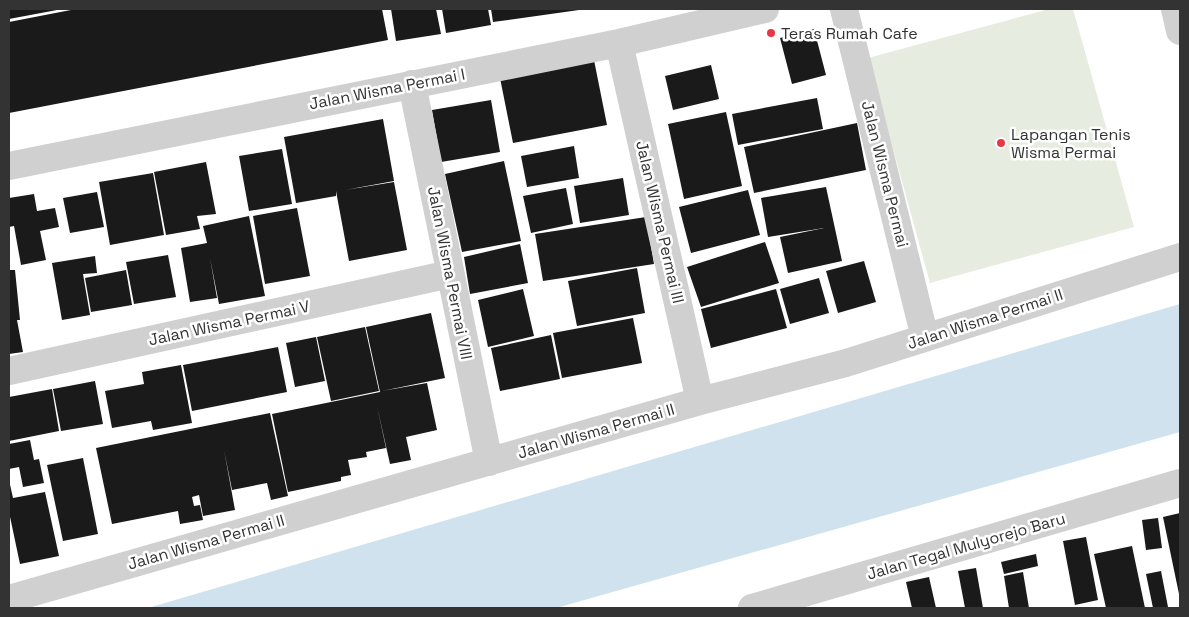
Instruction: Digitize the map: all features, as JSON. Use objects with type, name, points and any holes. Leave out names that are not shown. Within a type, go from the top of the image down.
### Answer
[{"type":"street","name":"Jalan Wisma Permai I","points":[[9,166],[619,43],[764,9]]},
{"type":"street","name":"Jalan Wisma Permai","points":[[844,9],[925,338]]},
{"type":"street","points":[[1175,9],[1180,31]]},
{"type":"street","name":"Jalan Wisma Permai III","points":[[619,43],[700,401]]},
{"type":"street","name":"Jalan Wisma Permai VIII","points":[[412,84],[489,462]]},
{"type":"street","name":"Jalan Wisma Permai II","points":[[9,599],[700,401],[846,363],[1180,257]]},
{"type":"street","name":"Jalan Wisma Permai V","points":[[9,372],[450,274]]},
{"type":"street","name":"Jalan Tegal Mulyorejo Baru","points":[[752,608],[1180,484]]},
{"type":"shaded area","name":"Lapangan Tenis Wisma Permai","points":[[1049,9],[1073,9],[1134,227],[930,283],[868,58]]},
{"type":"water","points":[[1180,304],[1180,432],[556,608],[148,608]]},
{"type":"building","points":[[9,9],[57,9],[57,10],[9,19]]},
{"type":"building","points":[[76,9],[382,9],[388,40],[9,113],[9,22]]},
{"type":"building","points":[[391,9],[436,9],[441,34],[396,41]]},
{"type":"building","points":[[442,9],[488,9],[491,25],[446,33]]},
{"type":"building","points":[[491,9],[579,9],[579,10],[493,22]]},
{"type":"building","points":[[814,29],[826,75],[792,84],[780,38]]},
{"type":"building","points":[[594,60],[607,125],[513,143],[500,78]]},
{"type":"building","points":[[711,65],[719,99],[673,110],[665,76]]},
{"type":"building","points":[[817,98],[823,129],[738,145],[732,114]]},
{"type":"building","points":[[491,100],[500,152],[441,162],[432,110]]},
{"type":"building","points":[[726,112],[742,186],[684,199],[668,124]]},
{"type":"building","points":[[383,119],[394,181],[345,190],[394,182],[407,250],[349,261],[336,191],[336,196],[296,203],[284,137]]},
{"type":"building","points":[[857,123],[866,170],[754,193],[744,147]]},
{"type":"building","points":[[574,146],[579,178],[527,187],[521,156]]},
{"type":"building","points":[[282,149],[292,204],[249,211],[239,156]]},
{"type":"building","points":[[504,161],[521,241],[462,252],[445,174]]},
{"type":"building","points":[[206,162],[216,214],[197,216],[200,229],[166,235],[154,172]]},
{"type":"building","points":[[153,173],[164,235],[110,245],[99,182]]},
{"type":"building","points":[[623,178],[629,215],[580,223],[574,186]]},
{"type":"building","points":[[826,187],[842,261],[788,273],[780,237],[824,228],[768,237],[761,198]]},
{"type":"building","points":[[566,188],[573,224],[531,233],[523,196]]},
{"type":"building","points":[[748,190],[760,235],[691,253],[679,207]]},
{"type":"building","points":[[97,192],[104,227],[70,233],[63,198]]},
{"type":"building","points":[[34,194],[37,211],[55,208],[59,227],[40,231],[46,260],[21,265],[14,226],[9,227],[9,198]]},
{"type":"building","points":[[297,208],[310,276],[265,284],[253,216]]},
{"type":"building","points":[[249,216],[265,296],[219,304],[210,258],[217,298],[190,302],[181,248],[207,243],[203,226]]},
{"type":"building","points":[[646,217],[654,264],[543,281],[535,234]]},
{"type":"building","points":[[765,242],[779,283],[701,307],[687,267]]},
{"type":"building","points":[[520,244],[528,283],[470,294],[464,257]]},
{"type":"building","points":[[168,255],[176,297],[134,304],[126,262]]},
{"type":"building","points":[[95,256],[97,273],[83,274],[90,315],[62,320],[52,263]]},
{"type":"building","points":[[864,261],[876,302],[838,313],[826,271]]},
{"type":"building","points":[[637,268],[645,313],[577,326],[568,281]]},
{"type":"building","points":[[9,270],[15,270],[20,320],[17,320],[23,352],[9,354]]},
{"type":"building","points":[[126,270],[132,305],[91,312],[85,278]]},
{"type":"building","points":[[819,278],[829,313],[790,324],[780,289]]},
{"type":"building","points":[[523,289],[534,336],[488,347],[478,300]]},
{"type":"building","points":[[776,289],[787,328],[711,348],[701,309]]},
{"type":"building","points":[[431,313],[445,378],[382,391],[427,383],[437,430],[406,437],[411,460],[390,464],[377,406],[386,448],[366,452],[367,457],[348,460],[351,475],[341,477],[341,481],[288,492],[272,414],[380,392],[366,327]]},
{"type":"building","points":[[633,318],[642,363],[562,378],[553,333]]},
{"type":"building","points":[[365,327],[379,391],[331,401],[317,337]]},
{"type":"building","points":[[551,335],[560,379],[500,391],[491,348]]},
{"type":"building","points":[[316,337],[325,381],[295,387],[286,343]]},
{"type":"building","points":[[278,347],[287,392],[192,411],[183,365]]},
{"type":"building","points":[[181,365],[192,423],[153,430],[151,421],[112,428],[105,391],[144,384],[142,372]]},
{"type":"building","points":[[95,381],[103,424],[61,431],[53,389]]},
{"type":"building","points":[[52,389],[59,431],[9,441],[9,397]]},
{"type":"building","points":[[270,413],[288,496],[271,500],[267,483],[232,490],[224,450],[235,510],[203,516],[199,495],[192,497],[194,506],[200,505],[203,520],[180,524],[178,511],[112,524],[96,448]]},
{"type":"building","points":[[30,440],[34,460],[39,459],[44,483],[23,487],[19,467],[9,469],[9,444]]},
{"type":"building","points":[[83,458],[98,534],[63,541],[47,465]]},
{"type":"building","points":[[9,480],[13,498],[45,492],[59,556],[20,564],[9,512]]},
{"type":"building","points":[[1180,513],[1180,593],[1179,594],[1163,517]]},
{"type":"building","points":[[1158,518],[1162,548],[1146,550],[1142,520]]},
{"type":"building","points":[[1086,537],[1098,600],[1075,605],[1063,541]]},
{"type":"building","points":[[1132,546],[1145,608],[1106,608],[1094,554]]},
{"type":"building","points":[[1036,554],[1038,566],[1004,574],[1001,562]]},
{"type":"building","points":[[976,568],[983,608],[965,608],[958,571]]},
{"type":"building","points":[[1161,571],[1168,607],[1153,608],[1146,574]]},
{"type":"building","points":[[1023,572],[1029,608],[1009,608],[1004,576]]},
{"type":"building","points":[[929,577],[936,608],[912,608],[906,582]]},
{"type":"place","name":"Teras Rumah Cafe","points":[[771,33]]},
{"type":"place","name":"Lapangan Tenis Wisma Permai","points":[[1001,143]]}]
